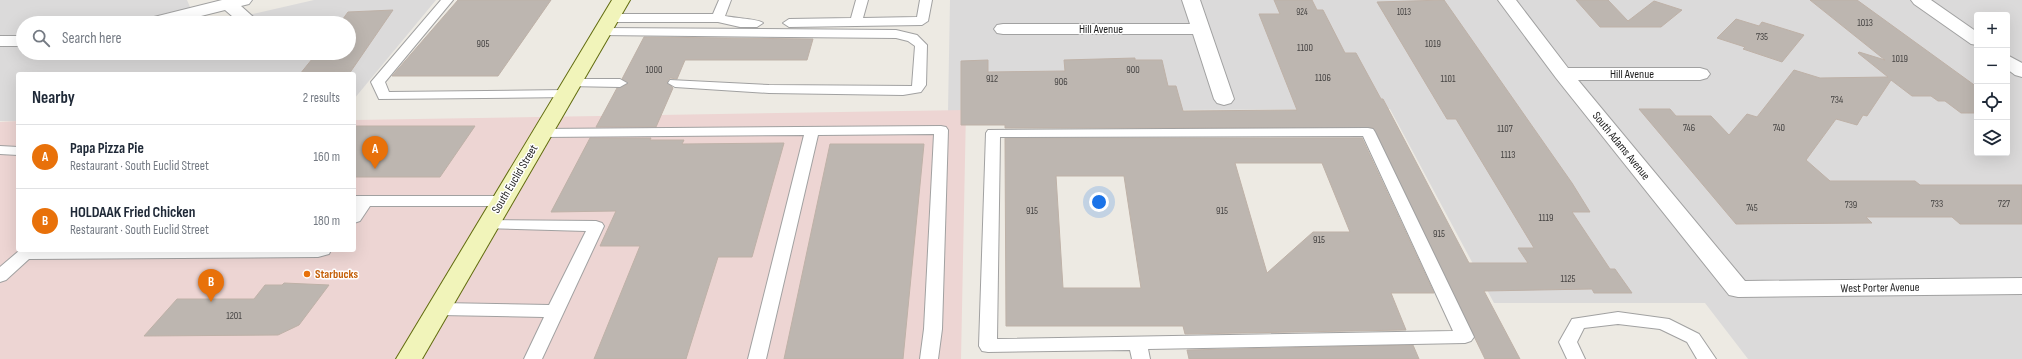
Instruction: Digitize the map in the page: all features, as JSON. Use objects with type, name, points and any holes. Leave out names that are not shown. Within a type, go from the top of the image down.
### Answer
[{"type":"main road","name":"South Euclid Street","points":[[410,359],[621,0]]},
{"type":"street","points":[[1191,0],[1224,99]]},
{"type":"street","name":"South Adams Avenue","points":[[1507,0],[1563,74],[1738,290]]},
{"type":"street","points":[[1920,0],[1974,38]]},
{"type":"street","points":[[178,16],[233,1],[245,16]]},
{"type":"street","name":"Hill Avenue","points":[[1003,29],[1200,29]]},
{"type":"street","points":[[0,41],[16,41]]},
{"type":"street","points":[[2010,63],[2022,71]]},
{"type":"street","name":"Hill Avenue","points":[[1563,74],[1700,74]]},
{"type":"street","name":"West Porter Avenue","points":[[1738,290],[2022,286]]},
{"type":"lane","points":[[447,0],[378,82],[384,96],[569,88],[620,83]]},
{"type":"lane","points":[[718,18],[725,0]]},
{"type":"lane","points":[[856,22],[862,0]]},
{"type":"lane","points":[[607,25],[718,18],[753,23],[922,21],[926,0]]},
{"type":"lane","points":[[607,25],[896,34],[911,36],[918,40],[921,45],[919,85],[916,89],[903,92],[769,89],[675,83]]},
{"type":"lane","points":[[542,133],[941,130],[933,329],[929,359]]},
{"type":"lane","points":[[757,359],[812,131]]},
{"type":"lane","points":[[1368,132],[1465,337],[1140,351],[988,346],[993,133],[1368,132]]},
{"type":"lane","points":[[0,150],[16,150]]},
{"type":"lane","points":[[356,212],[360,200],[503,200]]},
{"type":"lane","points":[[488,225],[596,226],[533,359]]},
{"type":"lane","points":[[0,276],[28,252],[310,252]]},
{"type":"lane","points":[[440,309],[555,311]]},
{"type":"lane","points":[[1576,359],[1568,342],[1578,323],[1618,318],[1663,323],[1693,338],[1708,359]]},
{"type":"shaded area","points":[[0,0],[187,0],[194,16],[16,16],[16,60],[356,60],[356,16],[244,16],[314,0],[436,0],[356,97],[356,72],[16,72],[16,121],[0,121]]},
{"type":"shaded area","points":[[950,0],[2022,0],[2022,359],[1748,359],[1705,303],[1494,303],[1390,109],[948,111]]},
{"type":"shaded area","points":[[966,110],[961,359],[0,359],[0,122],[16,121],[16,252],[356,252],[356,120]]},
{"type":"building","points":[[458,0],[551,0],[498,76],[392,76]]},
{"type":"building","points":[[1274,0],[1312,0],[1317,10],[1323,10],[1345,53],[1356,53],[1381,99],[1383,99],[1469,263],[1528,263],[1518,248],[1534,248],[1456,119],[1447,119],[1377,2],[1444,0],[1572,183],[1590,212],[1572,212],[1610,269],[1615,269],[1632,293],[1594,293],[1592,289],[1484,291],[1520,359],[1485,359],[1373,128],[1005,128],[1005,125],[961,125],[961,61],[988,60],[988,72],[1065,71],[1064,60],[1135,58],[1135,60],[1162,60],[1168,86],[1176,86],[1183,111],[1297,110],[1259,14],[1280,14]]},
{"type":"building","points":[[1576,0],[1608,0],[1628,21],[1654,1],[1682,10],[1661,27],[1600,27]]},
{"type":"building","points":[[1810,0],[1857,0],[1974,85],[1974,113],[1961,113],[1945,101],[1938,101],[1931,96],[1912,96],[1891,80],[1867,116],[1863,115],[1857,125],[1836,119],[1806,160],[1830,181],[1915,181],[1920,185],[2022,185],[2022,224],[1960,224],[1952,217],[1866,217],[1872,223],[1736,224],[1639,109],[1670,109],[1676,116],[1711,116],[1729,135],[1747,114],[1757,117],[1794,70],[1820,78],[1888,77],[1858,53],[1859,52],[1885,60]]},
{"type":"building","points":[[393,10],[350,72],[302,72],[311,60],[356,60],[356,16],[345,16],[348,12]]},
{"type":"building","points":[[1736,19],[1759,26],[1762,22],[1804,35],[1782,62],[1743,49],[1745,47],[1717,38]]},
{"type":"building","points":[[644,37],[813,39],[807,60],[685,60],[677,79],[670,78],[667,82],[673,88],[656,127],[596,127],[617,88],[628,84],[622,79]]},
{"type":"building","points":[[356,126],[475,126],[440,177],[356,177]]},
{"type":"building","points":[[590,138],[651,138],[650,140],[684,140],[682,144],[784,143],[752,257],[718,257],[686,359],[594,359],[640,246],[600,246],[616,211],[551,212]]},
{"type":"building","points":[[1005,138],[1362,138],[1434,293],[1391,293],[1406,330],[1185,334],[1183,326],[1006,326]],"holes":[[[1235,163],[1322,163],[1350,232],[1313,232],[1267,273]],[[1056,176],[1124,176],[1141,288],[1063,288]]]},
{"type":"building","points":[[830,144],[924,144],[903,359],[784,359]]},
{"type":"building","points":[[284,283],[329,285],[299,325],[278,335],[144,336],[177,299],[254,299],[265,285],[282,285]]},
{"type":"building","points":[[1413,345],[1419,359],[1189,359],[1187,350]]},
{"type":"place","name":"Papa Pizza Pie","points":[[375,169]]},
{"type":"place","name":"Starbucks","points":[[307,274]]},
{"type":"place","name":"HOLDAAK Fried Chicken","points":[[211,302]]}]
